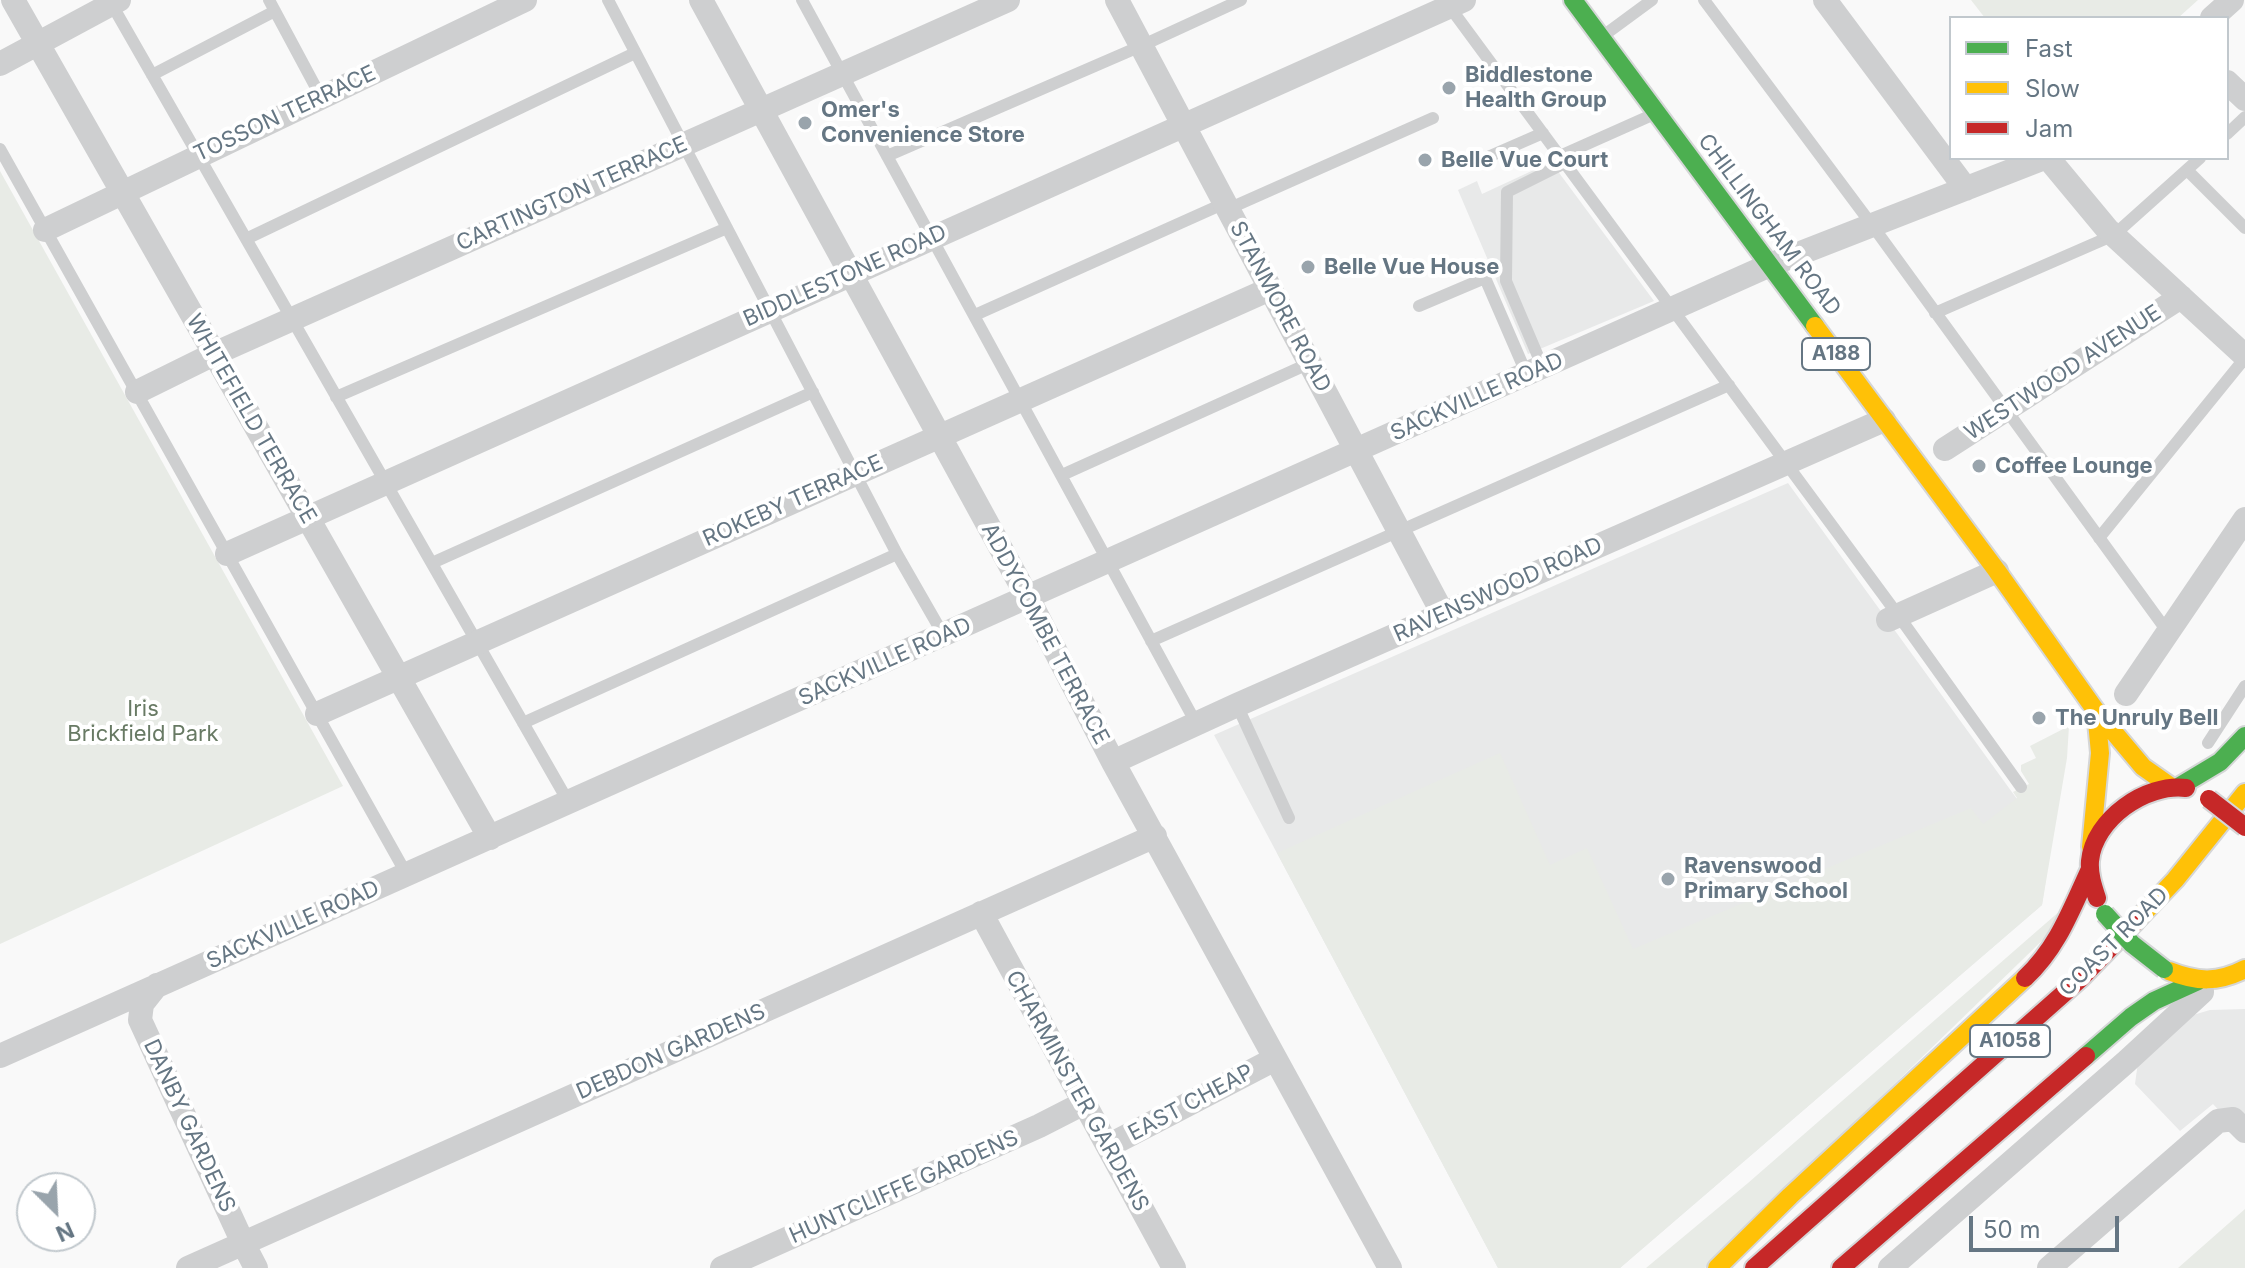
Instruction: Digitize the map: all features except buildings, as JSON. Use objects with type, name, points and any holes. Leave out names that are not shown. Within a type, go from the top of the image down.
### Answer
[{"type":"main road","name":"CHILLINGHAM ROAD","points":[[1573,0],[1997,571],[2096,711],[2143,767],[2175,786],[2197,791],[2245,827]]},
{"type":"main road","name":"CHILLINGHAM ROAD","points":[[2090,862],[2100,753],[2096,711]]},
{"type":"main road","points":[[1717,1268],[2041,963],[2058,939],[2099,835],[2112,817],[2131,802],[2175,786],[2220,762],[2245,736]]},
{"type":"main road","name":"COAST ROAD","points":[[1754,1268],[2080,979],[2175,880],[2245,793]]},
{"type":"main road","points":[[2090,862],[2093,890],[2105,914],[2132,944],[2164,969],[2245,989]]},
{"type":"main road","name":"COAST ROAD","points":[[2133,964],[2154,943]]},
{"type":"main road","points":[[1841,1268],[2131,1017],[2154,1001],[2245,969]]},
{"type":"street","name":"WHITEFIELD TERRACE","points":[[13,0],[490,838]]},
{"type":"street","name":"TOSSON TERRACE","points":[[45,230],[525,0]]},
{"type":"street","name":"ADDYCOMBE TERRACE","points":[[701,0],[1390,1268]]},
{"type":"street","name":"CARTINGTON TERRACE","points":[[137,392],[214,354],[1008,0]]},
{"type":"street","name":"STANMORE ROAD","points":[[1117,0],[1443,614]]},
{"type":"street","points":[[1825,0],[1966,189]]},
{"type":"street","points":[[2214,16],[2232,0]]},
{"type":"street","points":[[0,64],[113,1]]},
{"type":"street","name":"BIDDLESTONE ROAD","points":[[227,554],[1453,2]]},
{"type":"street","points":[[2229,84],[2245,99]]},
{"type":"street","name":"SACKVILLE ROAD","points":[[0,1056],[1770,265],[2041,160]]},
{"type":"street","points":[[2048,160],[2114,235],[2245,357]]},
{"type":"street","name":"ROKEBY TERRACE","points":[[317,714],[1270,289]]},
{"type":"street","name":"WESTWOOD AVENUE","points":[[1945,449],[2181,297]]},
{"type":"street","name":"RAVENSWOOD ROAD","points":[[1113,762],[1884,420]]},
{"type":"street","points":[[2126,694],[2245,519]]},
{"type":"street","points":[[1893,618],[1997,571]]},
{"type":"street","name":"DEBDON GARDENS","points":[[188,1268],[1155,836]]},
{"type":"street","name":"CHARMINSTER GARDENS","points":[[981,913],[1174,1268]]},
{"type":"street","points":[[1890,1268],[2126,1062],[2210,982]]},
{"type":"street","name":"DANBY GARDENS","points":[[157,985],[142,1004],[140,1020],[256,1268]]},
{"type":"street","name":"EAST CHEAP","points":[[1108,1146],[1275,1059]]},
{"type":"street","name":"HUNTCLIFFE GARDENS","points":[[722,1268],[1084,1103]]},
{"type":"street","points":[[2049,1268],[2218,1121],[2233,1119],[2245,1131]]},
{"type":"lane","points":[[608,0],[897,554],[944,636]]},
{"type":"lane","points":[[802,0],[1196,723]]},
{"type":"lane","points":[[887,156],[1241,0]]},
{"type":"lane","points":[[1601,38],[1652,0]]},
{"type":"lane","points":[[1704,0],[2167,631]]},
{"type":"lane","points":[[113,1],[152,75],[569,803]]},
{"type":"lane","points":[[1453,2],[1543,133],[1786,463],[1893,618],[2021,787]]},
{"type":"lane","points":[[152,75],[272,5],[321,97]]},
{"type":"lane","points":[[246,239],[635,53]]},
{"type":"lane","points":[[1535,371],[1506,281],[1507,192],[1656,113]]},
{"type":"lane","points":[[2229,132],[2245,117]]},
{"type":"lane","points":[[975,315],[1433,118]]},
{"type":"lane","points":[[1488,157],[1543,133]]},
{"type":"lane","points":[[0,149],[407,875]]},
{"type":"lane","points":[[1935,313],[2114,235],[2198,160]]},
{"type":"lane","points":[[2187,170],[2245,228]]},
{"type":"lane","points":[[336,397],[727,228]]},
{"type":"lane","points":[[1419,306],[1485,278],[1535,371]]},
{"type":"lane","points":[[2099,538],[2245,357]]},
{"type":"lane","points":[[1062,475],[1310,363]]},
{"type":"lane","points":[[1151,641],[1729,385]]},
{"type":"lane","points":[[432,563],[813,392]]},
{"type":"lane","points":[[523,723],[897,554]]},
{"type":"lane","points":[[2208,743],[2245,686]]},
{"type":"lane","points":[[1237,705],[1289,818]]},
{"type":"shaded area","points":[[1551,162],[1654,301],[1528,354],[1458,190],[1477,181],[1482,194]]},
{"type":"shaded area","name":"Ravenswood Primary School","points":[[1788,483],[2051,846],[2042,905],[1620,1268],[1498,1268],[1214,735]]},
{"type":"shaded area","points":[[2245,1009],[2245,1139],[2213,1104],[2180,1131],[2135,1084],[2138,1062],[2193,1015],[2210,1010]]},
{"type":"green space","points":[[1971,0],[2198,0],[2180,16],[1983,16]]},
{"type":"green space","name":"Iris Brickfield Park","points":[[0,171],[343,786],[0,944]]},
{"type":"green space","points":[[2069,726],[2067,758],[2042,905],[1620,1268],[1498,1268],[1277,853],[1500,753],[1550,865],[1587,848],[1633,949],[1971,808],[1983,824],[2017,798],[2013,792],[2029,784],[2021,765],[2036,758],[2030,746]]},
{"type":"green space","points":[[2061,910],[2053,930],[1705,1268],[1646,1268],[1748,1183]]},
{"type":"green space","points":[[2245,1209],[2245,1268],[2178,1268]]},
{"type":"traffic: fast","points":[[1573,0],[1815,326]]},
{"type":"traffic: fast","points":[[2180,786],[2220,762],[2245,736]]},
{"type":"traffic: fast","points":[[2105,914],[2132,944],[2164,969]]},
{"type":"traffic: fast","points":[[2086,1056],[2154,1001],[2198,981]]},
{"type":"traffic: slow","points":[[1815,326],[1997,571],[2096,711],[2143,767],[2170,786]]},
{"type":"traffic: slow","points":[[2091,847],[2100,753],[2096,711]]},
{"type":"traffic: slow","points":[[2135,922],[2175,880],[2245,793]]},
{"type":"traffic: slow","points":[[2169,971],[2189,977],[2216,979],[2245,969]]},
{"type":"traffic: slow","points":[[1717,1268],[2025,978]]},
{"type":"traffic: jam","points":[[2097,898],[2090,861],[2101,831],[2124,807],[2139,798],[2155,791],[2186,788]]},
{"type":"traffic: jam","points":[[2209,799],[2245,827]]},
{"type":"traffic: jam","points":[[2025,978],[2055,941],[2090,869]]},
{"type":"traffic: jam","points":[[1754,1268],[2080,979],[2135,922]]},
{"type":"traffic: jam","points":[[1841,1268],[2086,1056]]},
{"type":"place","name":"Biddlestone Health Group","points":[[1449,88]]},
{"type":"place","name":"Omer's Convenience Store","points":[[805,123]]},
{"type":"place","name":"Belle Vue Court","points":[[1425,160]]},
{"type":"place","name":"Belle Vue House","points":[[1308,267]]},
{"type":"place","name":"Coffee Lounge","points":[[1979,466]]},
{"type":"place","name":"The Unruly Bell","points":[[2039,718]]},
{"type":"place","name":"Ravenswood Primary School","points":[[1668,879]]}]
